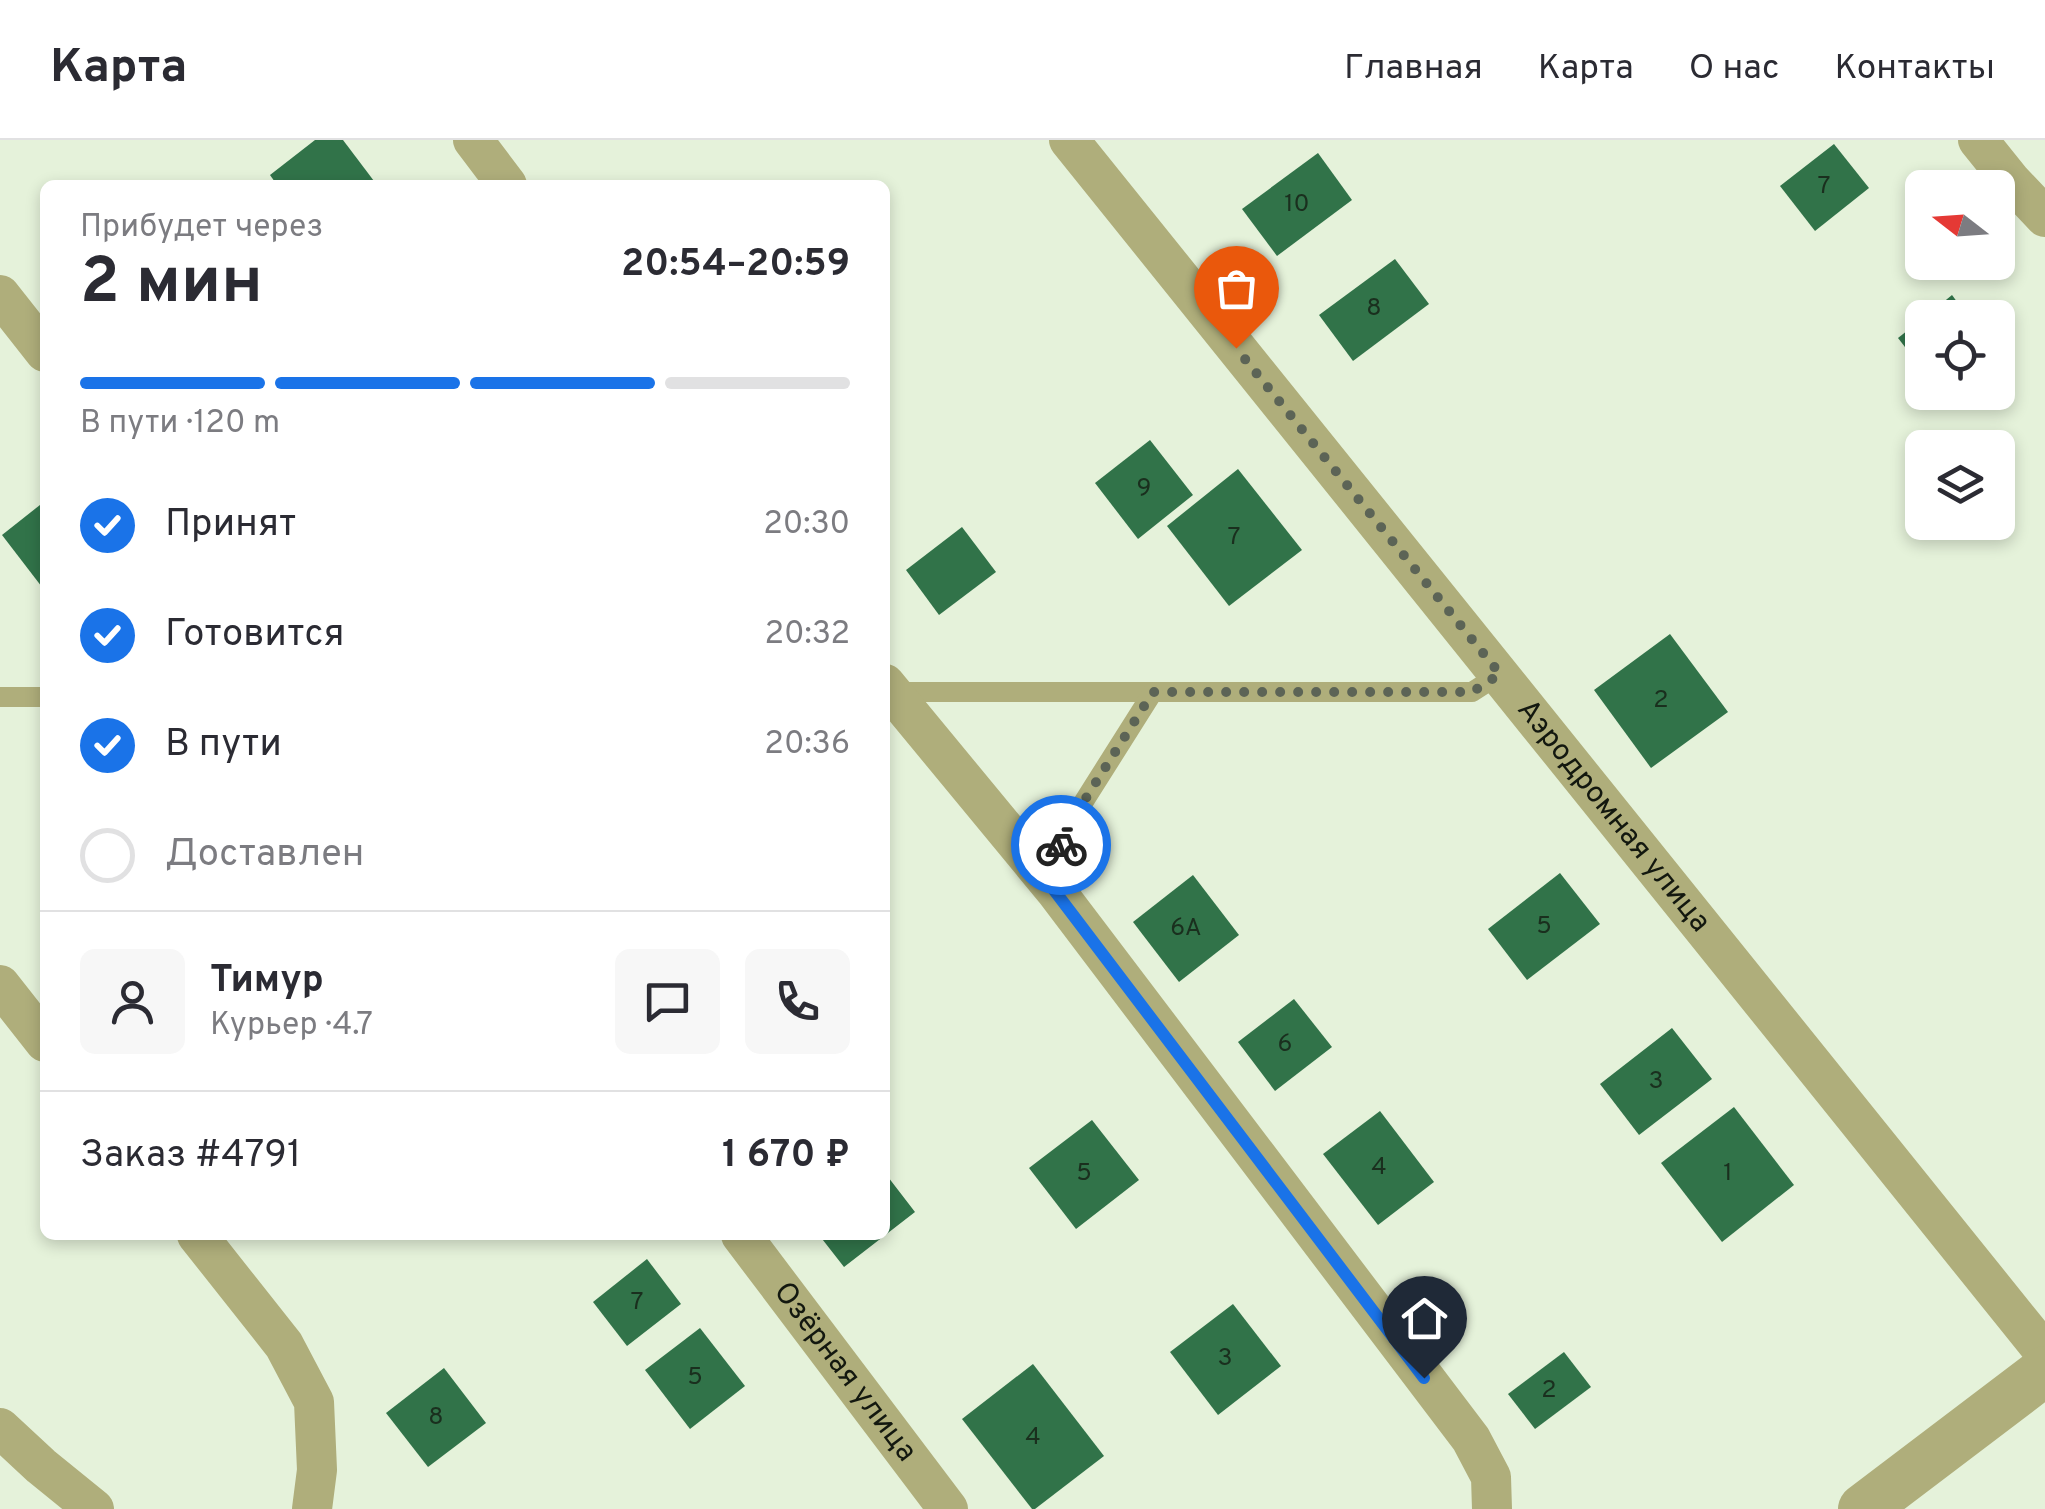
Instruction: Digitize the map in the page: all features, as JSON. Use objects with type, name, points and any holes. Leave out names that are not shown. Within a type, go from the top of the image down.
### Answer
[{"type":"street","points":[[473,140],[503,180]]},
{"type":"street","name":"Аэродромная улица","points":[[1069,140],[2045,1352]]},
{"type":"street","points":[[1978,140],[2045,217]]},
{"type":"street","points":[[0,295],[40,346]]},
{"type":"street","points":[[890,694],[1054,890],[1470,1440],[1491,1493]]},
{"type":"street","points":[[0,985],[40,1036]]},
{"type":"street","points":[[201,1240],[284,1345],[314,1402],[318,1470],[312,1509]]},
{"type":"street","name":"Озёрная улица","points":[[745,1240],[948,1509]]},
{"type":"street","points":[[1863,1509],[2045,1372]]},
{"type":"street","points":[[0,1428],[94,1509]]},
{"type":"lane","points":[[890,690],[1472,692],[1500,674]]},
{"type":"lane","points":[[1054,890],[1060,850],[1069,825],[1153,692]]},
{"type":"lane","points":[[0,697],[40,697]]},
{"type":"building","points":[[315,140],[343,140],[373,180],[274,180],[270,175]]},
{"type":"building","points":[[1834,144],[1869,188],[1815,231],[1780,186]]},
{"type":"building","points":[[1318,153],[1352,200],[1277,256],[1242,209]]},
{"type":"building","points":[[1395,259],[1429,304],[1353,361],[1319,315]]},
{"type":"building","points":[[1150,440],[1193,495],[1138,539],[1095,483]]},
{"type":"building","points":[[1238,469],[1302,550],[1229,606],[1167,526]]},
{"type":"building","points":[[40,505],[40,584],[2,535]]},
{"type":"building","points":[[962,527],[996,572],[939,615],[906,570]]},
{"type":"building","points":[[1670,634],[1728,712],[1651,768],[1594,690]]},
{"type":"building","points":[[1560,873],[1600,924],[1527,980],[1488,929]]},
{"type":"building","points":[[1193,875],[1239,935],[1179,982],[1133,922]]},
{"type":"building","points":[[1294,999],[1332,1047],[1275,1091],[1238,1042]]},
{"type":"building","points":[[1672,1028],[1712,1079],[1639,1135],[1600,1084]]},
{"type":"building","points":[[1734,1107],[1794,1185],[1722,1242],[1661,1163]]},
{"type":"building","points":[[1380,1111],[1434,1182],[1378,1225],[1323,1154]]},
{"type":"building","points":[[1092,1120],[1139,1180],[1076,1229],[1029,1168]]},
{"type":"building","points":[[890,1180],[915,1212],[890,1231]]},
{"type":"building","points":[[823,1240],[879,1240],[844,1267]]},
{"type":"building","points":[[647,1259],[681,1304],[627,1346],[593,1302]]},
{"type":"building","points":[[1233,1304],[1281,1366],[1218,1415],[1170,1352]]},
{"type":"building","points":[[700,1328],[745,1386],[690,1429],[645,1370]]},
{"type":"building","points":[[1564,1352],[1591,1387],[1535,1429],[1508,1394]]},
{"type":"building","points":[[1033,1364],[1104,1456],[1035,1509],[962,1419]]},
{"type":"building","points":[[444,1368],[486,1423],[428,1467],[386,1413]]},
{"type":"way so far","points":[[1061,845],[1069,825],[1153,692],[1472,692],[1500,674],[1236,348]]},
{"type":"route","points":[[1061,845],[1054,890],[1424,1378]]}]
